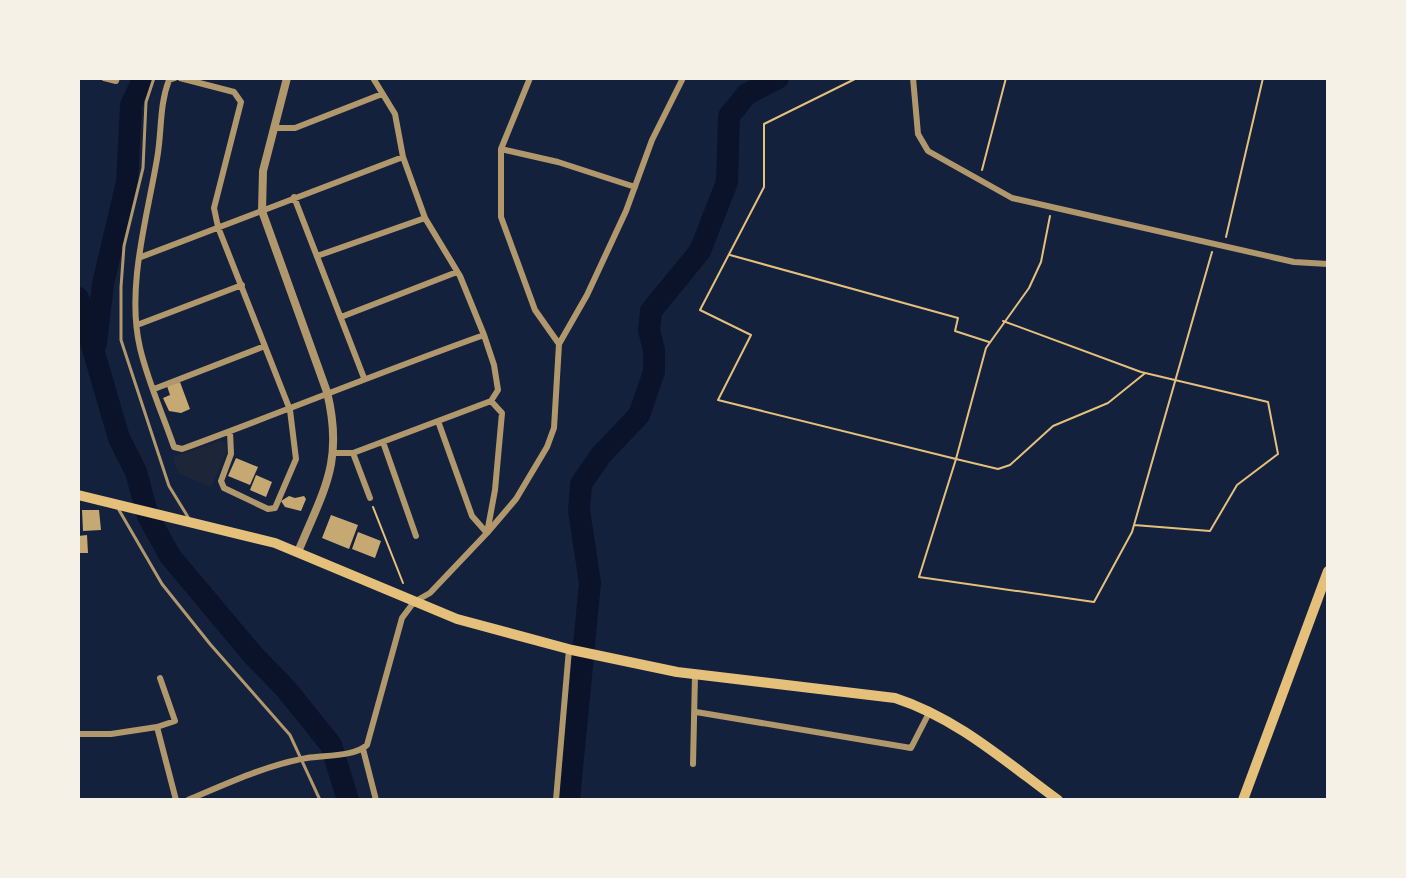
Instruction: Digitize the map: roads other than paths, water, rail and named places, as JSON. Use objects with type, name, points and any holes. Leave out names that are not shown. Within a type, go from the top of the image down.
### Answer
[{"type":"main road","points":[[78,495],[275,543],[457,619],[570,649],[695,675],[875,694],[906,702],[953,723],[1058,800]]},
{"type":"main road","points":[[1243,800],[1328,571]]},
{"type":"street","points":[[104,78],[116,81],[117,78]]},
{"type":"street","points":[[230,432],[231,454],[221,481],[224,488],[268,509],[275,508],[296,459],[290,410],[218,227],[214,208],[241,102],[234,92],[178,78],[169,80],[162,99],[160,145],[140,257],[135,308],[140,347],[174,447],[182,449],[230,432],[290,410],[327,392],[484,335]]},
{"type":"street","points":[[287,78],[263,171],[262,211],[327,392],[334,420],[335,453],[330,474],[298,552]]},
{"type":"street","points":[[335,453],[353,453],[491,401],[498,390],[484,335],[457,272],[425,218],[403,157],[395,114],[373,78]]},
{"type":"street","points":[[530,78],[501,149],[501,217],[535,310],[559,344]]},
{"type":"street","points":[[188,800],[245,776],[302,759],[360,750],[367,745],[402,618],[414,602],[430,593],[516,499],[547,447],[554,428],[559,344],[587,295],[635,187],[652,140],[683,78]]},
{"type":"street","points":[[913,78],[918,134],[928,151],[1012,198],[1294,262],[1328,264]]},
{"type":"street","points":[[275,128],[295,128],[382,94]]},
{"type":"street","points":[[501,149],[558,162],[635,187]]},
{"type":"street","points":[[140,257],[403,157]]},
{"type":"street","points":[[294,197],[364,378]]},
{"type":"street","points":[[317,256],[425,218]]},
{"type":"street","points":[[341,317],[457,272]]},
{"type":"street","points":[[137,325],[242,285]]},
{"type":"street","points":[[154,389],[265,346]]},
{"type":"street","points":[[487,533],[495,490],[502,413],[491,401]]},
{"type":"street","points":[[438,421],[472,516],[487,533]]},
{"type":"street","points":[[383,442],[416,536]]},
{"type":"street","points":[[353,453],[370,498]]},
{"type":"street","points":[[556,800],[570,649]]},
{"type":"street","points":[[693,764],[695,675]]},
{"type":"street","points":[[78,724],[79,734],[111,734],[175,721],[160,678]]},
{"type":"street","points":[[696,712],[911,748],[930,711]]},
{"type":"street","points":[[157,727],[176,800]]},
{"type":"street","points":[[360,750],[376,800]]},
{"type":"lane","points":[[154,78],[146,102],[143,168],[123,256],[121,340],[169,486],[189,521]]},
{"type":"lane","points":[[118,504],[162,584],[290,735],[320,800]]},
{"type":"waterway","points":[[96,343],[103,284],[127,182],[131,105],[144,78]]},
{"type":"waterway","points":[[569,800],[590,583],[579,510],[581,484],[601,455],[639,415],[654,372],[654,350],[649,330],[651,311],[700,251],[727,182],[729,116],[747,94],[778,78]]},
{"type":"waterway","points":[[78,298],[119,438],[136,472],[148,516],[170,556],[331,745],[348,800]]}]
